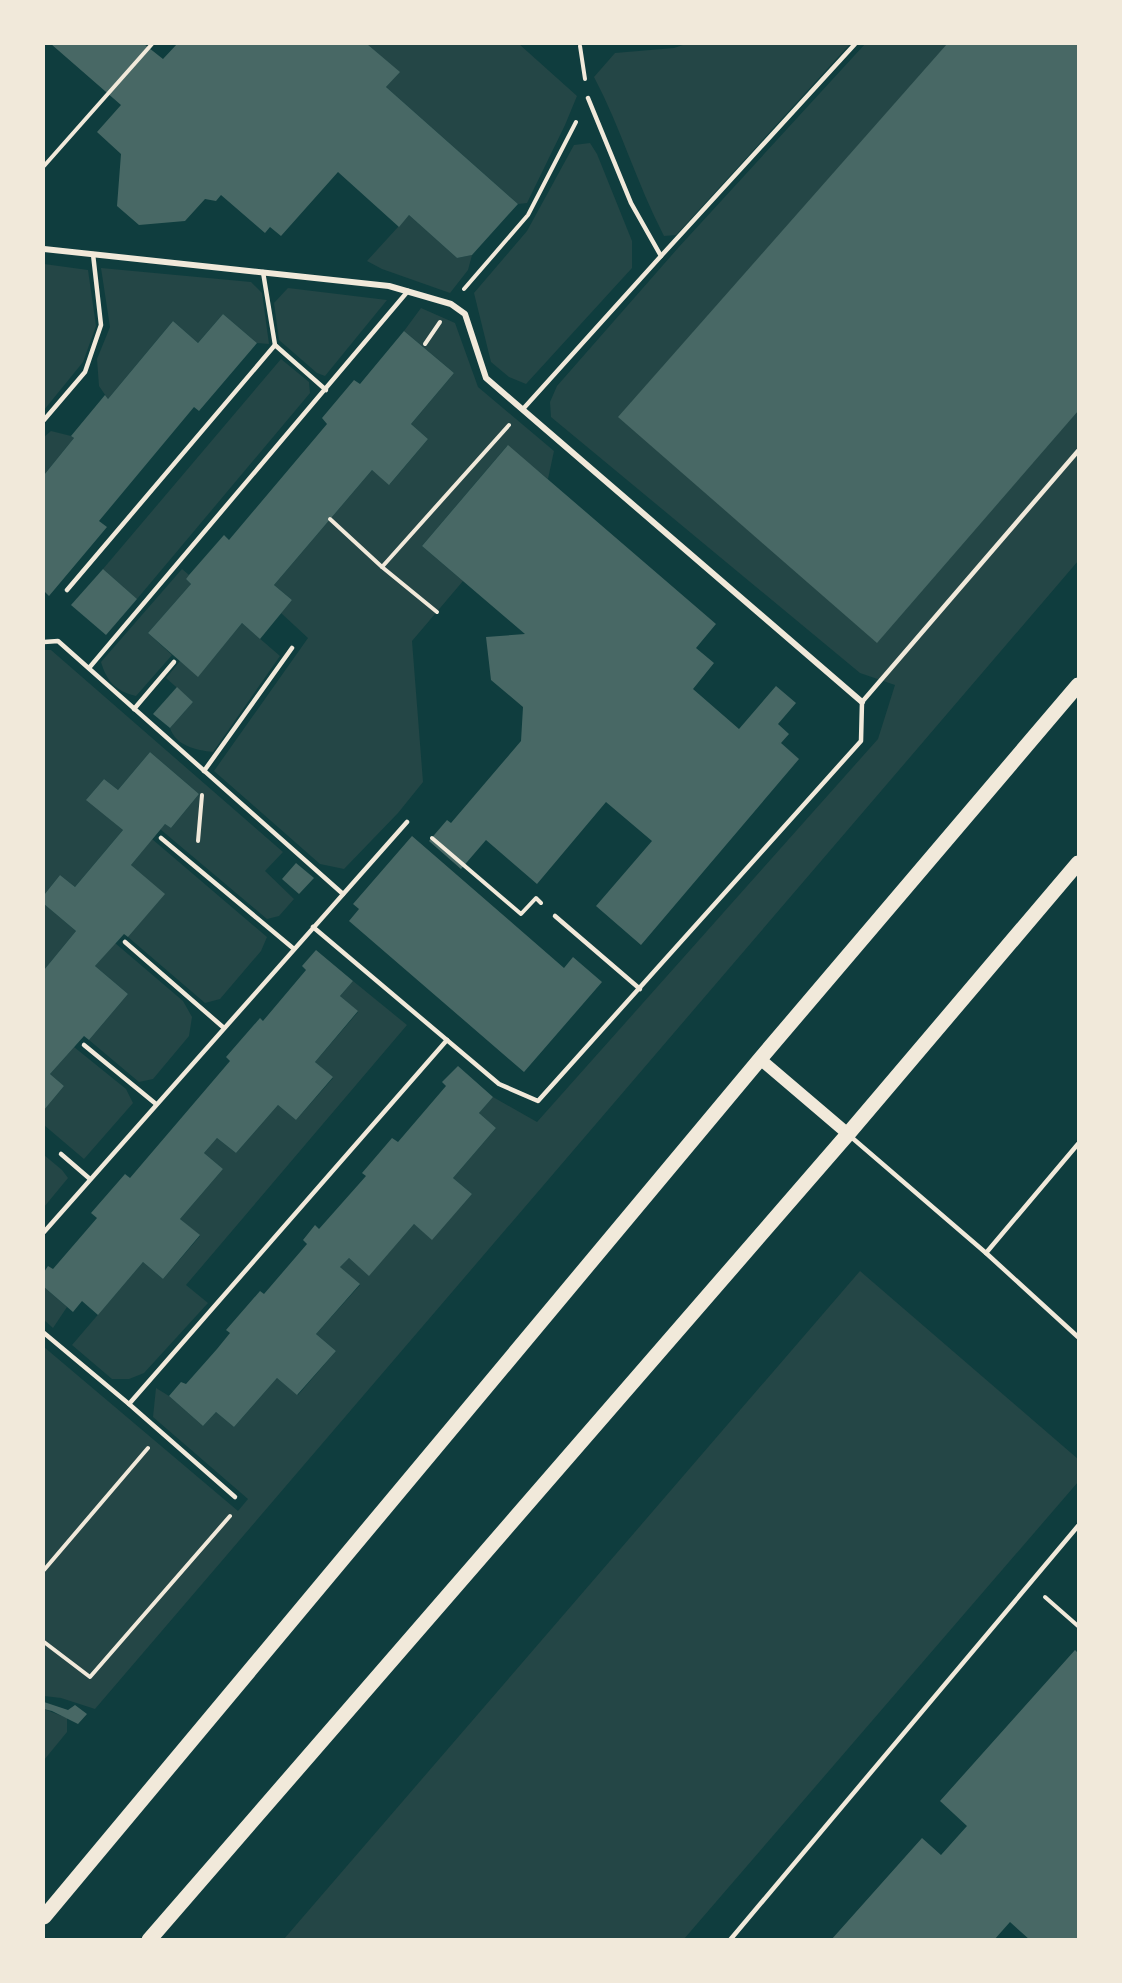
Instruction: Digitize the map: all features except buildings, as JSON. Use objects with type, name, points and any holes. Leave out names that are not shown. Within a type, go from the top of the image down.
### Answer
[{"type":"main road","points":[[44,1917],[760,1059],[1078,685]]},
{"type":"main road","points":[[149,1940],[848,1134],[1078,863]]},
{"type":"main road","points":[[760,1059],[848,1134]]},
{"type":"street","points":[[44,249],[389,286],[451,304],[465,314],[486,378],[862,702]]},
{"type":"lane","points":[[524,409],[855,44]]},
{"type":"lane","points":[[588,98],[631,203],[661,256]]},
{"type":"lane","points":[[44,420],[85,372],[101,325],[93,254]]},
{"type":"lane","points":[[263,272],[275,345],[326,390]]},
{"type":"lane","points":[[89,668],[408,291]]},
{"type":"lane","points":[[67,590],[275,345]]},
{"type":"lane","points":[[313,927],[499,1084],[538,1101],[861,741],[862,702],[1078,451]]},
{"type":"lane","points":[[44,642],[58,641],[343,894]]},
{"type":"lane","points":[[204,771],[292,648]]},
{"type":"lane","points":[[134,709],[174,662]]},
{"type":"lane","points":[[44,1232],[407,822]]},
{"type":"lane","points":[[161,838],[294,949]]},
{"type":"lane","points":[[555,916],[640,989]]},
{"type":"lane","points":[[125,942],[224,1028]]},
{"type":"lane","points":[[129,1404],[447,1040]]},
{"type":"lane","points":[[84,1045],[156,1104]]},
{"type":"lane","points":[[848,1134],[986,1253],[1078,1337]]},
{"type":"lane","points":[[986,1253],[1078,1143]]},
{"type":"lane","points":[[61,1154],[90,1179]]},
{"type":"lane","points":[[44,1333],[235,1497]]},
{"type":"lane","points":[[730,1940],[1078,1526]]},
{"type":"path","points":[[44,166],[152,44]]},
{"type":"path","points":[[451,304],[528,215],[588,98],[580,46]]},
{"type":"path","points":[[382,567],[524,409]]},
{"type":"path","points":[[330,519],[382,567],[437,612]]},
{"type":"path","points":[[180,854],[198,843],[204,771]]},
{"type":"path","points":[[432,838],[521,914],[536,898],[555,916]]},
{"type":"path","points":[[44,1570],[161,1433]]},
{"type":"path","points":[[44,1642],[90,1677],[230,1519],[235,1497]]},
{"type":"path","points":[[1030,1584],[1078,1626]]},
{"type":"shaded area","points":[[367,44],[519,44],[577,96],[527,203],[518,204],[386,87],[399,72]]},
{"type":"shaded area","points":[[686,44],[850,44],[676,235],[664,236],[594,77],[615,53],[674,48]]},
{"type":"shaded area","points":[[865,44],[1078,44],[1078,561],[95,1709],[61,1698],[44,1696],[44,1347],[238,1511],[248,1499],[153,1417],[156,1388],[169,1396],[203,1426],[216,1412],[234,1427],[277,1378],[298,1395],[336,1351],[316,1334],[360,1285],[340,1267],[349,1258],[369,1275],[414,1224],[432,1239],[472,1194],[453,1178],[496,1128],[479,1113],[493,1097],[537,1122],[878,739],[895,685],[860,673],[551,417],[550,402],[557,386],[678,248]]},
{"type":"shaded area","points":[[590,143],[597,154],[632,241],[632,268],[526,384],[509,377],[491,362],[474,293],[527,231],[574,145]]},
{"type":"shaded area","points":[[409,215],[457,258],[472,255],[468,270],[450,293],[382,269],[367,261]]},
{"type":"shaded area","points":[[44,264],[88,270],[96,326],[83,362],[44,410]]},
{"type":"shaded area","points":[[101,268],[251,282],[262,293],[269,344],[257,343],[223,314],[198,343],[173,321],[108,399],[99,386],[97,359],[110,327]]},
{"type":"shaded area","points":[[288,288],[387,300],[325,376],[317,373],[279,340],[274,303]]},
{"type":"shaded area","points":[[421,308],[455,323],[478,387],[554,451],[548,479],[507,446],[422,546],[463,581],[412,641],[423,782],[398,813],[344,869],[320,864],[214,771],[308,638],[281,613],[292,600],[274,585],[372,470],[390,484],[428,439],[411,424],[454,373],[404,331]]},
{"type":"shaded area","points":[[281,359],[309,382],[310,393],[137,599],[103,569]]},
{"type":"shaded area","points":[[51,431],[74,438],[44,475],[44,437]]},
{"type":"shaded area","points":[[182,569],[189,575],[186,579],[191,584],[148,633],[172,655],[136,696],[123,691],[109,680],[101,662]]},
{"type":"shaded area","points":[[242,623],[280,656],[213,752],[187,746],[177,739],[170,728],[193,702],[166,678],[180,661],[198,676]]},
{"type":"shaded area","points":[[44,650],[51,650],[283,852],[265,871],[294,899],[279,916],[267,919],[160,829],[165,824],[171,828],[199,794],[150,752],[118,790],[104,779],[87,799],[123,830],[75,887],[60,875],[44,895]]},
{"type":"shaded area","points":[[152,839],[267,937],[261,951],[220,999],[205,1003],[128,937],[164,894],[131,865]]},
{"type":"shaded area","points":[[44,904],[76,931],[44,970]]},
{"type":"shaded area","points":[[115,943],[183,1001],[192,1017],[189,1036],[153,1079],[139,1082],[89,1040],[128,994],[95,966]]},
{"type":"shaded area","points":[[353,981],[407,1025],[186,1285],[208,1303],[144,1373],[129,1379],[112,1379],[72,1345],[143,1262],[163,1279],[200,1236],[180,1219],[223,1169],[204,1153],[217,1138],[236,1153],[278,1105],[296,1120],[333,1078],[315,1062],[358,1012],[340,996]]},
{"type":"shaded area","points":[[74,1047],[126,1089],[133,1103],[84,1159],[44,1125],[44,1110],[64,1086],[50,1074]]},
{"type":"shaded area","points":[[44,1155],[68,1178],[44,1207]]},
{"type":"shaded area","points":[[860,1271],[1078,1459],[1078,1482],[684,1939],[284,1939]]},
{"type":"shaded area","points":[[44,1287],[67,1307],[53,1328],[44,1320]]},
{"type":"shaded area","points":[[44,1709],[67,1718],[67,1732],[44,1760]]}]
